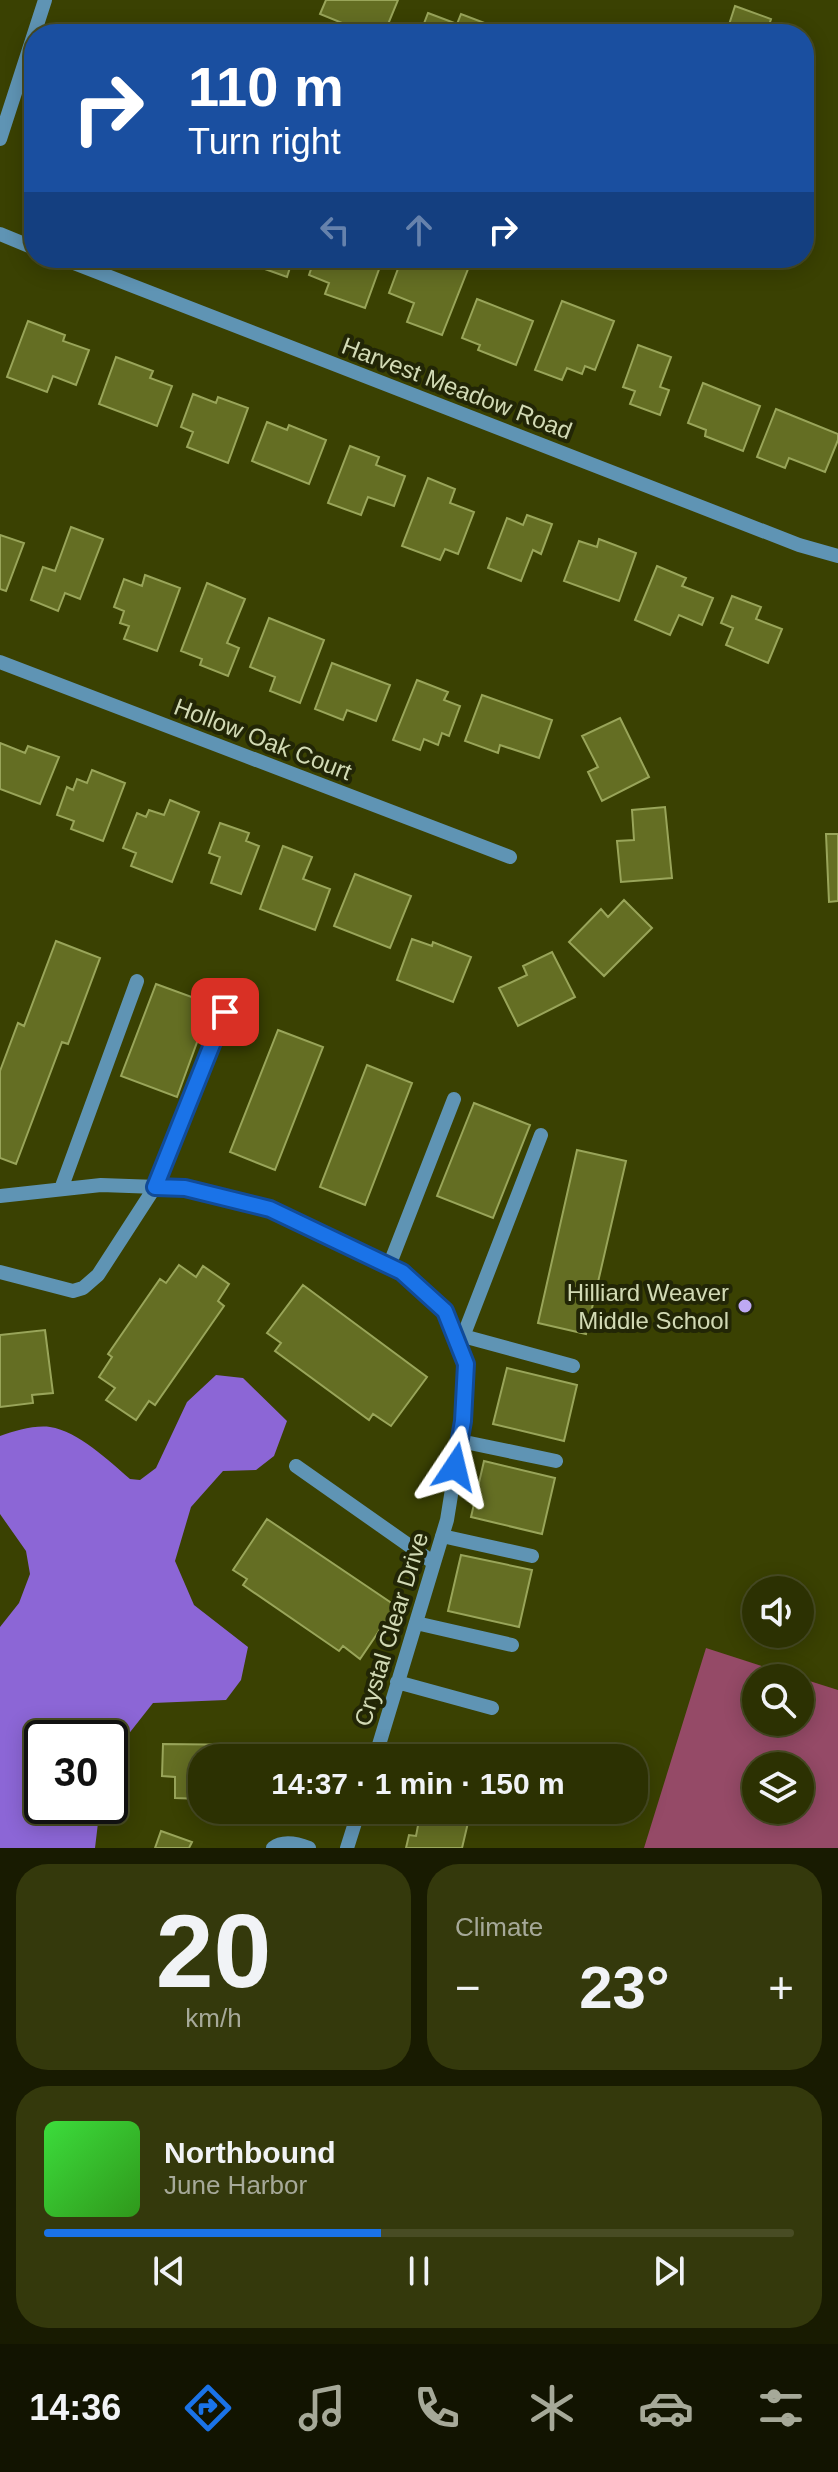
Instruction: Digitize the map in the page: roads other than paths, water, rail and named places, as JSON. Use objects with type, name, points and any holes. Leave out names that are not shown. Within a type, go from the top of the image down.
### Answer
[{"type":"street","points":[[37,24],[45,0]]},
{"type":"street","points":[[0,139],[24,65]]},
{"type":"street","points":[[0,234],[24,244]]},
{"type":"street","name":"Harvest Meadow Road","points":[[87,268],[799,545],[838,556]]},
{"type":"street","name":"Hollow Oak Court","points":[[0,662],[510,857]]},
{"type":"street","points":[[61,1189],[137,981]]},
{"type":"street","points":[[0,1272],[73,1291],[83,1288],[98,1275],[155,1187],[225,1012]]},
{"type":"street","points":[[389,1266],[454,1099]]},
{"type":"street","points":[[541,1135],[461,1341],[573,1366]]},
{"type":"street","name":"Crystal Clear Drive","points":[[0,1196],[101,1185],[185,1188],[270,1209],[402,1272],[445,1311],[461,1341],[466,1364],[460,1441],[447,1520],[379,1744]]},
{"type":"street","points":[[460,1441],[556,1461]]},
{"type":"street","points":[[296,1466],[434,1563]]},
{"type":"street","points":[[442,1536],[532,1556]]},
{"type":"street","points":[[416,1623],[512,1645]]},
{"type":"street","points":[[397,1682],[492,1708]]},
{"type":"street","points":[[347,1848],[355,1824]]},
{"type":"street","points":[[273,1848],[278,1844],[299,1844],[309,1848]]},
{"type":"place","name":"Hilliard Weaver Middle School","points":[[745,1306]]}]
